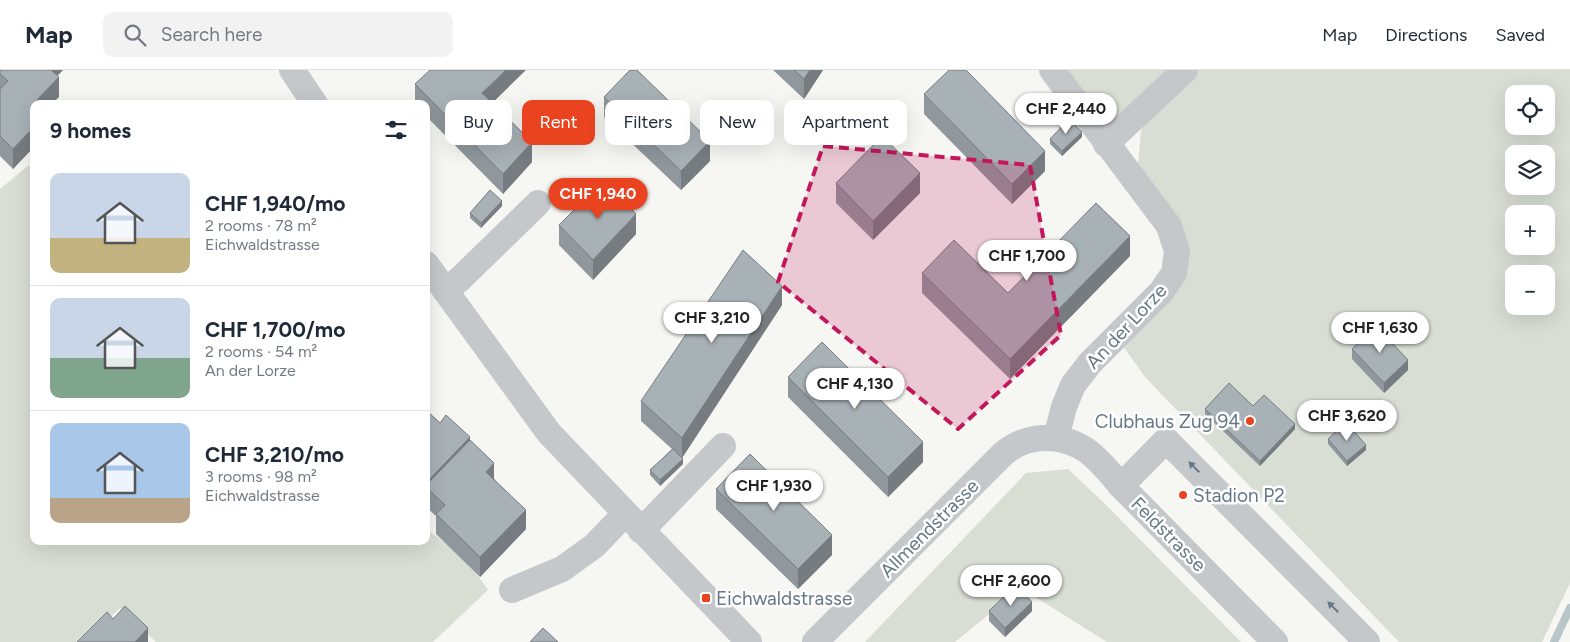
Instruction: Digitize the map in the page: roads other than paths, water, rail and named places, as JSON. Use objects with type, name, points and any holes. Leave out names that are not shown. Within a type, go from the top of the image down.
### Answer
[{"type":"street","points":[[292,70],[312,100]]},
{"type":"street","name":"An der Lorze","points":[[1052,70],[1169,226],[1178,251],[1174,273],[1161,292],[1090,363],[1073,385],[1064,406],[1056,438]]},
{"type":"street","points":[[1106,144],[1185,70]]},
{"type":"street","points":[[445,291],[460,279],[538,203]]},
{"type":"street","points":[[430,270],[549,433],[748,642]]},
{"type":"street","name":"Allmendstrasse","points":[[815,642],[1013,445],[1034,438],[1056,438]]},
{"type":"street","name":"Feldstrasse","points":[[1056,438],[1086,450],[1104,466],[1121,486],[1275,642]]},
{"type":"street","points":[[1121,486],[1166,440],[1367,642]]},
{"type":"street","points":[[512,590],[562,569],[594,546],[633,522],[722,446]]},
{"type":"waterway","points":[[1554,642],[1570,608]]},
{"type":"place","name":"Clubhaus Zug 94","points":[[1250,421]]},
{"type":"place","name":"Stadion P2","points":[[1183,495]]},
{"type":"place","name":"Eichwaldstrasse","points":[[706,598]]}]
